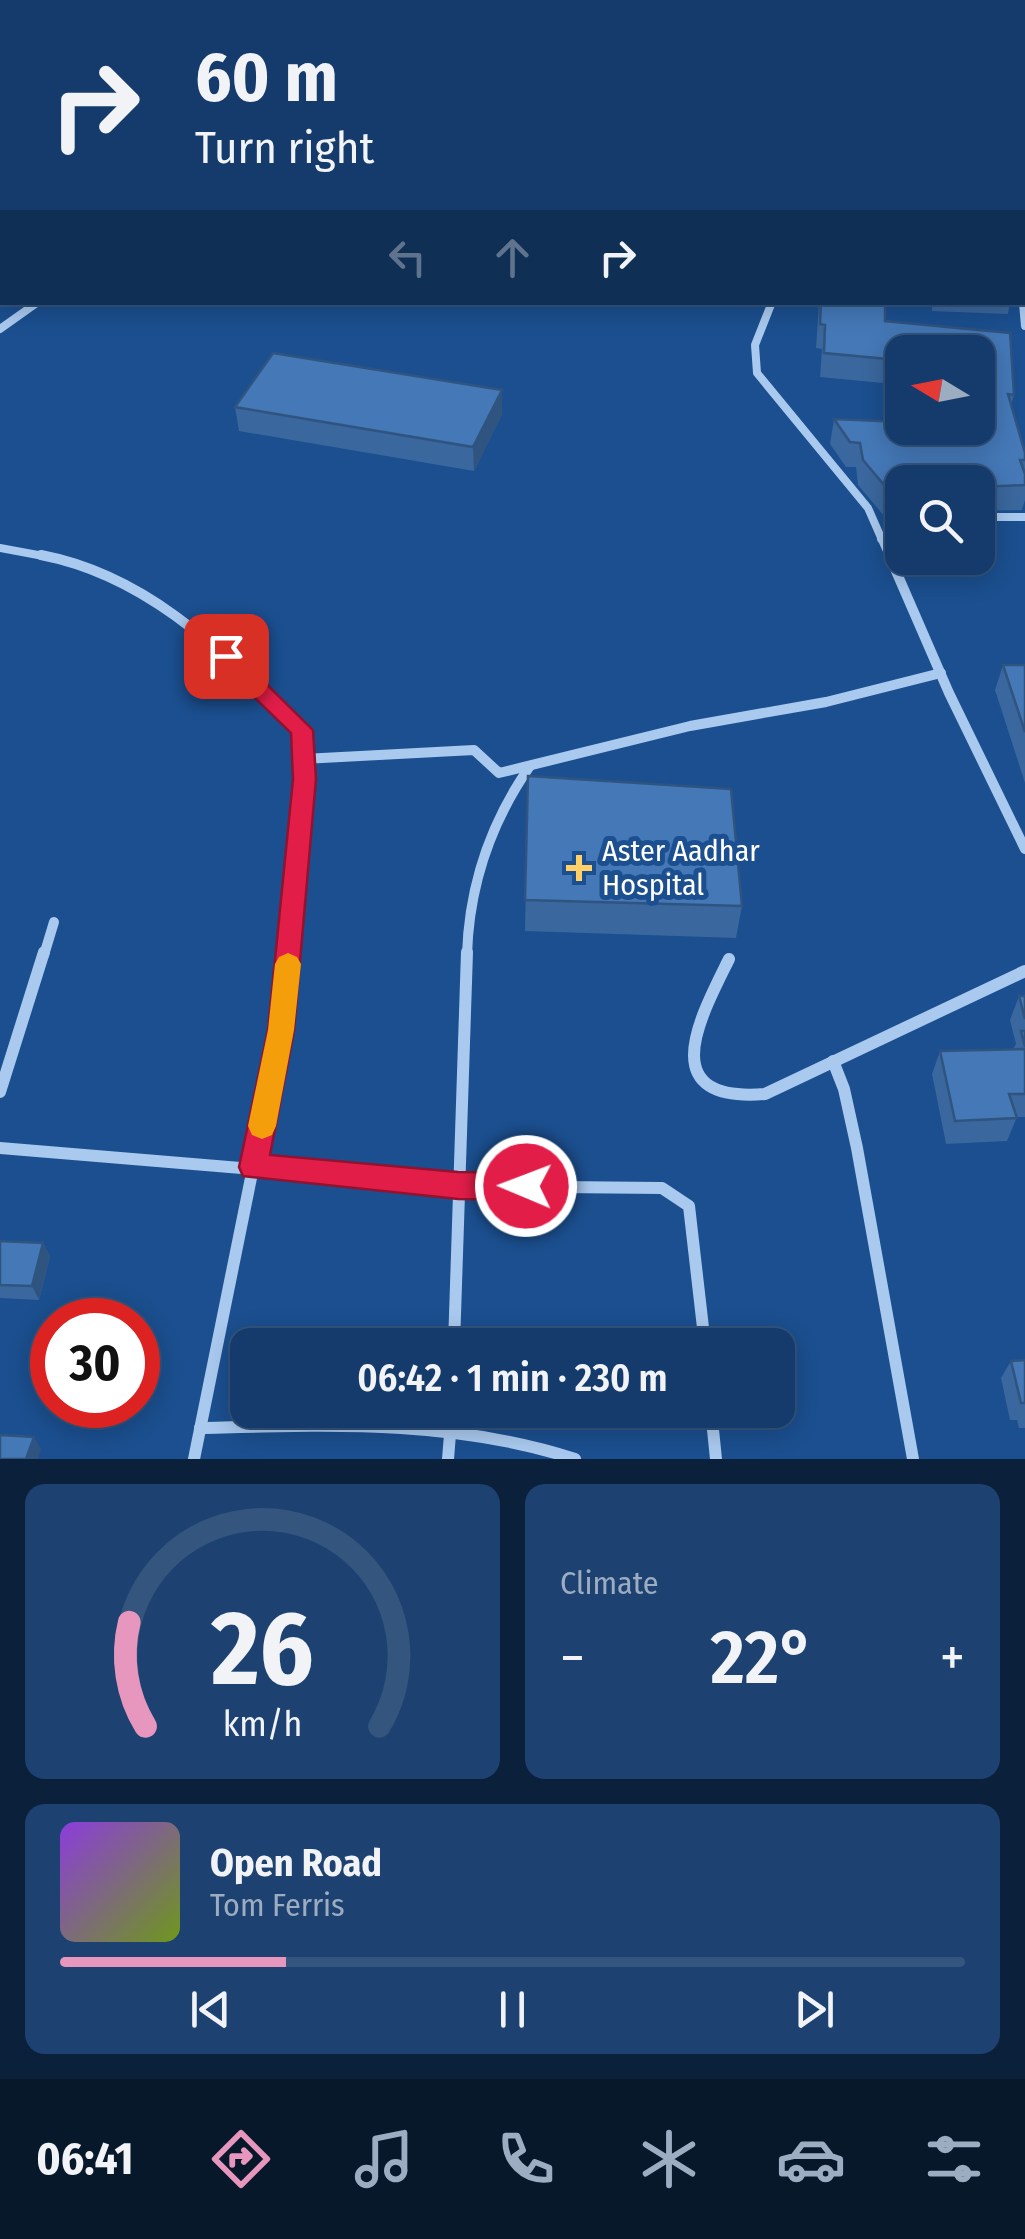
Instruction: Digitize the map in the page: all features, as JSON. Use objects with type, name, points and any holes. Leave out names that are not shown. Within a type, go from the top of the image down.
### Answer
[{"type":"street","points":[[0,328],[34,305]]},
{"type":"street","points":[[771,305],[756,338],[757,373],[868,508],[1025,850]]},
{"type":"street","points":[[995,517],[1025,517]]},
{"type":"street","points":[[881,539],[885,538]]},
{"type":"street","points":[[0,548],[77,563],[118,579],[200,632],[302,730],[306,800],[281,1030],[194,1459]]},
{"type":"street","points":[[303,759],[474,750],[499,773],[690,726],[826,702],[941,673]]},
{"type":"street","points":[[454,1328],[468,911],[502,806],[531,765]]},
{"type":"street","points":[[0,1092],[54,922]]},
{"type":"street","points":[[729,959],[696,1025],[694,1060],[702,1079],[720,1093],[742,1097],[765,1094],[1025,971]]},
{"type":"street","points":[[834,1061],[857,1148],[913,1459]]},
{"type":"street","points":[[0,1148],[458,1186],[662,1188],[689,1206],[702,1328]]},
{"type":"street","points":[[200,1428],[369,1426],[452,1430],[576,1459]]},
{"type":"street","points":[[713,1428],[716,1459]]},
{"type":"street","points":[[448,1459],[452,1430]]},
{"type":"building","points":[[821,305],[885,305],[885,321],[1010,333],[1014,395],[1008,394],[1025,453],[1025,460],[1020,460],[1025,485],[995,486],[995,465],[885,465],[885,486],[863,460],[860,443],[850,442],[834,419],[885,421],[885,445],[995,445],[995,335],[885,335],[885,359],[824,353],[825,325],[820,324]]},
{"type":"building","points":[[273,353],[502,390],[473,447],[235,407]]},
{"type":"building","points":[[1003,665],[1025,665],[1025,732]]},
{"type":"building","points":[[528,776],[731,789],[742,906],[525,900]]},
{"type":"building","points":[[1019,996],[1025,996],[1025,1019]]},
{"type":"building","points":[[1025,1049],[1025,1094],[1009,1094],[1017,1118],[955,1121],[940,1051]]},
{"type":"building","points":[[0,1241],[43,1243],[32,1286],[0,1285]]},
{"type":"building","points":[[1025,1360],[1025,1403],[1021,1403],[1011,1361]]},
{"type":"building","points":[[0,1435],[34,1437],[26,1459],[0,1459]]},
{"type":"slow traffic","points":[[262,1126],[281,1030],[288,964]]},
{"type":"place","name":"Aster Aadhar Hospital","points":[[579,868]]},
{"type":"route","points":[[226,656],[302,730],[306,800],[281,1030],[254,1167],[458,1186],[526,1186]]}]
